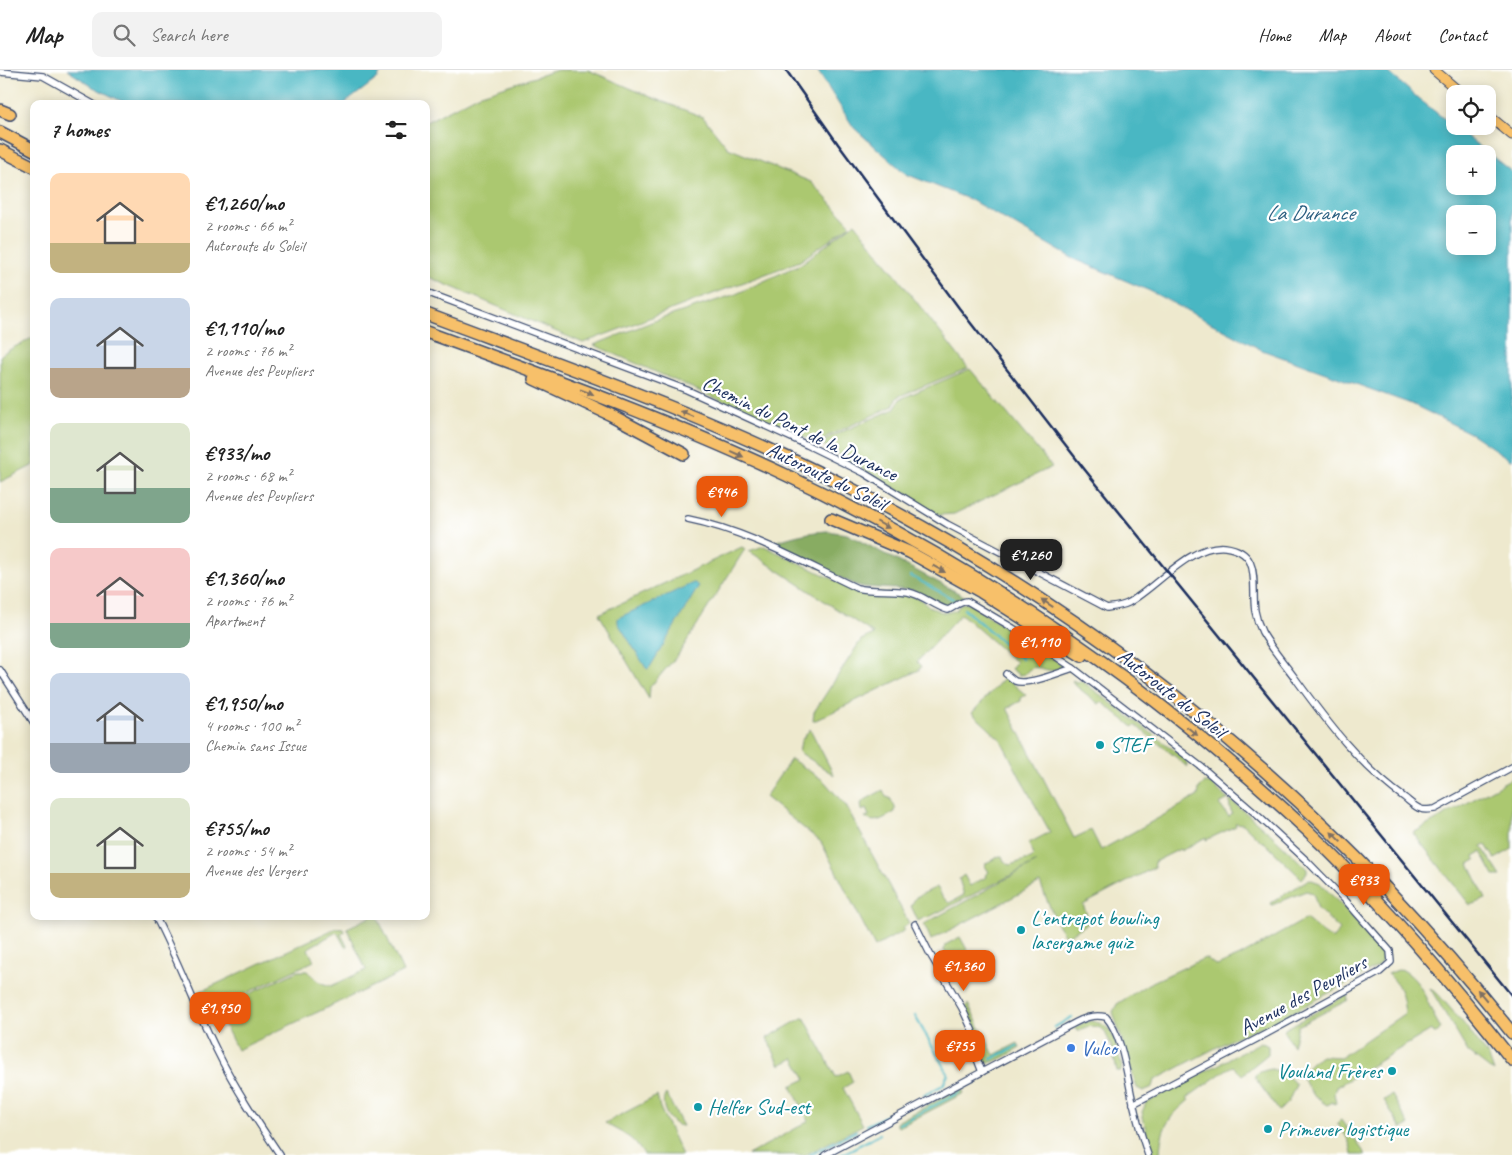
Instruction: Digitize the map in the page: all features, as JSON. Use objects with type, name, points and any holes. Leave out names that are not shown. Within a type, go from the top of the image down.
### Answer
[{"type":"highway","points":[[0,132],[30,148]]},
{"type":"highway","points":[[0,150],[30,165]]},
{"type":"highway","name":"Autoroute du Soleil","points":[[430,316],[633,392],[728,431],[841,484],[902,516],[1007,576],[1070,618],[1157,681],[1228,738],[1315,815],[1430,935],[1512,1033]]},
{"type":"highway","name":"Autoroute du Soleil","points":[[430,333],[623,406],[784,474],[914,541],[1050,625],[1131,682],[1219,753],[1308,832],[1419,947],[1512,1060]]},
{"type":"highway","points":[[472,349],[540,383],[611,415],[684,454]]},
{"type":"highway","points":[[831,519],[909,552],[981,592],[1103,669],[1131,682]]},
{"type":"main road","points":[[1434,70],[1452,85]]},
{"type":"main road","points":[[1496,122],[1512,135]]},
{"type":"street","points":[[0,72],[43,76],[86,100]]},
{"type":"street","name":"Chemin du Pont de la Durance","points":[[430,294],[687,390],[807,445],[864,473],[947,524],[1106,608],[1127,604],[1188,558],[1204,549],[1219,547],[1236,550],[1243,554],[1252,564],[1255,611],[1261,631],[1324,718],[1390,788],[1422,810],[1435,809],[1512,767]]},
{"type":"street","name":"Avenue des Peupliers","points":[[688,519],[751,537],[857,588],[907,592],[948,610],[962,601],[966,601],[1013,628],[1073,668],[1173,744],[1263,820],[1307,861],[1390,951],[1392,962],[1380,972],[1133,1104]]},
{"type":"street","points":[[1006,674],[1017,682],[1039,680],[1073,668]]},
{"type":"street","points":[[0,670],[30,717]]},
{"type":"street","points":[[157,920],[217,1051],[245,1104],[280,1155]]},
{"type":"street","points":[[915,924],[930,954],[962,1008],[974,1034],[977,1059],[982,1072]]},
{"type":"street","points":[[825,1155],[1089,1016],[1100,1016],[1106,1017],[1117,1034],[1133,1104],[1148,1155]]},
{"type":"green space","points":[[557,70],[588,70],[703,117],[728,148],[811,182],[851,225],[800,261],[583,343],[430,278],[430,120],[478,95]]},
{"type":"green space","points":[[855,223],[968,368],[897,397],[893,406],[828,436],[820,444],[594,345],[654,321],[736,294],[801,264]]},
{"type":"green space","points":[[30,339],[30,467],[0,482],[0,356]]},
{"type":"green space","points":[[970,369],[1052,467],[954,514],[939,515],[822,444],[830,437],[894,409],[900,399]]},
{"type":"green space","points":[[827,531],[847,534],[968,598],[961,598],[944,606],[912,590],[856,585],[814,565],[775,542],[814,532]]},
{"type":"green space","points":[[764,546],[858,591],[907,594],[922,600],[931,608],[942,612],[956,610],[964,603],[970,604],[1063,666],[1057,670],[1036,667],[1025,674],[1019,675],[1011,669],[1016,662],[961,614],[917,662],[921,666],[919,670],[813,720],[814,712],[861,640],[874,634],[749,551]]},
{"type":"green space","points":[[742,547],[745,549],[678,655],[650,687],[649,699],[599,614]]},
{"type":"green space","points":[[1005,677],[1026,695],[1021,698],[1021,701],[1007,708],[1074,838],[1091,830],[1101,850],[1198,796],[1199,789],[1204,783],[1212,784],[1229,799],[1219,804],[1229,817],[1233,813],[1231,812],[1229,802],[1232,801],[1274,837],[1307,869],[1307,872],[1302,879],[1243,824],[1235,823],[1236,826],[1206,840],[1206,837],[1181,851],[1180,849],[1154,862],[1155,867],[1083,905],[1090,922],[1066,937],[1057,924],[1040,883],[931,940],[924,924],[1037,862],[918,921],[911,906],[916,897],[937,887],[949,903],[964,895],[959,879],[964,875],[970,886],[986,877],[985,875],[989,872],[985,866],[986,863],[1000,856],[1010,865],[1031,859],[1034,856],[1029,843],[1050,832],[1001,740],[972,713]]},
{"type":"green space","points":[[1073,680],[1076,682],[1082,681],[1186,759],[1187,767],[1135,725],[1133,727],[1102,702],[1099,704],[1076,686]]},
{"type":"green space","points":[[810,729],[834,775],[799,752],[801,741]]},
{"type":"green space","points":[[791,759],[823,780],[846,806],[909,923],[903,928],[905,930],[875,947],[821,842],[765,797]]},
{"type":"green space","points":[[1512,778],[1512,849],[1495,859],[1486,845],[1482,847],[1501,876],[1494,876],[1481,852],[1474,856],[1476,860],[1469,864],[1486,899],[1470,905],[1413,833]]},
{"type":"green space","points":[[883,790],[886,797],[890,798],[895,807],[895,812],[880,820],[869,820],[865,817],[869,816],[866,809],[862,811],[861,804]]},
{"type":"green space","points":[[1309,879],[1320,883],[1370,935],[1382,949],[1382,961],[1377,967],[1275,1022],[1238,1036],[1155,1080],[1153,1087],[1143,1091],[1137,1088],[1113,1012],[1117,1004],[1148,984],[1205,958],[1217,966],[1240,956],[1306,919],[1332,939],[1340,930],[1318,909],[1313,893],[1306,891],[1272,905],[1271,903]]},
{"type":"green space","points":[[364,920],[379,920],[403,972],[237,1050],[217,1009],[298,971],[307,971],[321,983],[331,986],[366,970],[347,928]]},
{"type":"green space","points":[[336,928],[344,929],[345,932],[341,934],[347,946],[345,947],[337,932],[308,949],[314,961],[202,1014],[193,995]]},
{"type":"green space","points":[[960,937],[969,953],[951,963],[944,950],[945,945]]},
{"type":"green space","points":[[1401,969],[1409,974],[1421,988],[1441,1028],[1437,1033],[1433,1033],[1431,1030],[1336,1087],[1334,1093],[1336,1103],[1334,1104],[1333,1102],[1327,1105],[1315,1097],[1302,1078],[1304,1070],[1321,1056],[1341,1057],[1405,1013],[1398,986],[1387,974]]},
{"type":"green space","points":[[1430,988],[1437,993],[1464,1024],[1489,1057],[1494,1072],[1468,1052]]},
{"type":"green space","points":[[1347,995],[1348,1000],[1298,1026],[1293,1046],[1284,1032],[1285,1029]]},
{"type":"green space","points":[[968,1004],[994,1055],[1018,1043],[1020,1048],[995,1061],[985,1061],[982,1057],[978,1034],[965,1007]]},
{"type":"green space","points":[[804,1017],[836,1077],[848,1071],[853,1082],[843,1088],[863,1125],[805,1155],[748,1155],[809,1121],[791,1086],[806,1079],[794,1058],[780,1065],[767,1038]]},
{"type":"green space","points":[[1091,1021],[1106,1026],[1114,1037],[1122,1067],[1121,1071],[1117,1071],[1111,1045],[1104,1030],[1094,1026],[1078,1031],[1074,1028]]},
{"type":"green space","points":[[1261,1042],[1268,1046],[1268,1054],[1242,1075],[1233,1066],[1187,1098],[1189,1100],[1171,1118],[1164,1130],[1160,1155],[1154,1155],[1149,1144],[1142,1112],[1146,1103]]},
{"type":"green space","points":[[1272,1069],[1286,1075],[1296,1085],[1288,1102],[1279,1111],[1255,1078],[1255,1075]]},
{"type":"green space","points":[[958,1089],[962,1089],[964,1093],[899,1127],[897,1126],[899,1121]]},
{"type":"green space","points":[[666,1094],[683,1126],[674,1123],[664,1109],[663,1103]]},
{"type":"green space","points":[[1392,1095],[1409,1125],[1403,1128],[1401,1128],[1384,1100]]},
{"type":"green space","points":[[657,1096],[660,1108],[682,1155],[644,1155],[630,1138],[605,1123]]},
{"type":"green space","points":[[1341,1120],[1366,1155],[1352,1155],[1349,1142],[1337,1123]]},
{"type":"water","points":[[67,70],[382,70],[378,78],[349,100],[119,100],[93,87]]},
{"type":"water","name":"La Durance","points":[[817,70],[1386,70],[1446,120],[1446,135],[1465,135],[1478,145],[1446,145],[1446,195],[1496,195],[1496,159],[1512,172],[1512,461],[1472,434],[1414,405],[1262,350],[1150,291],[1072,258],[971,200],[906,174],[854,128]]},
{"type":"water","points":[[693,583],[698,586],[697,589],[650,667],[646,668],[618,623],[618,618]]},
{"type":"waterway","points":[[911,576],[953,599]]},
{"type":"waterway","points":[[964,609],[1022,659]]},
{"type":"waterway","points":[[915,1016],[948,1074],[943,1085],[924,1095]]},
{"type":"waterway","points":[[1055,1027],[1072,1017]]},
{"type":"waterway","points":[[991,1059],[1018,1046]]},
{"type":"waterway","points":[[899,1124],[960,1092]]},
{"type":"waterway","points":[[901,1108],[911,1103]]},
{"type":"waterway","points":[[867,1125],[888,1115]]},
{"type":"waterway","points":[[810,1155],[856,1131]]},
{"type":"waterway","points":[[841,1155],[880,1134]]},
{"type":"railway","points":[[786,70],[959,308],[1085,470],[1512,996]]},
{"type":"place","name":"STEF","points":[[1100,745]]},
{"type":"place","name":"L'entrepot bowling lasergame quiz","points":[[1021,930]]},
{"type":"place","name":"Vulco","points":[[1071,1048]]},
{"type":"place","name":"Vouland Frères","points":[[1392,1071]]},
{"type":"place","name":"Helfer Sud-est","points":[[698,1107]]},
{"type":"place","name":"Primever logistique","points":[[1268,1129]]}]
